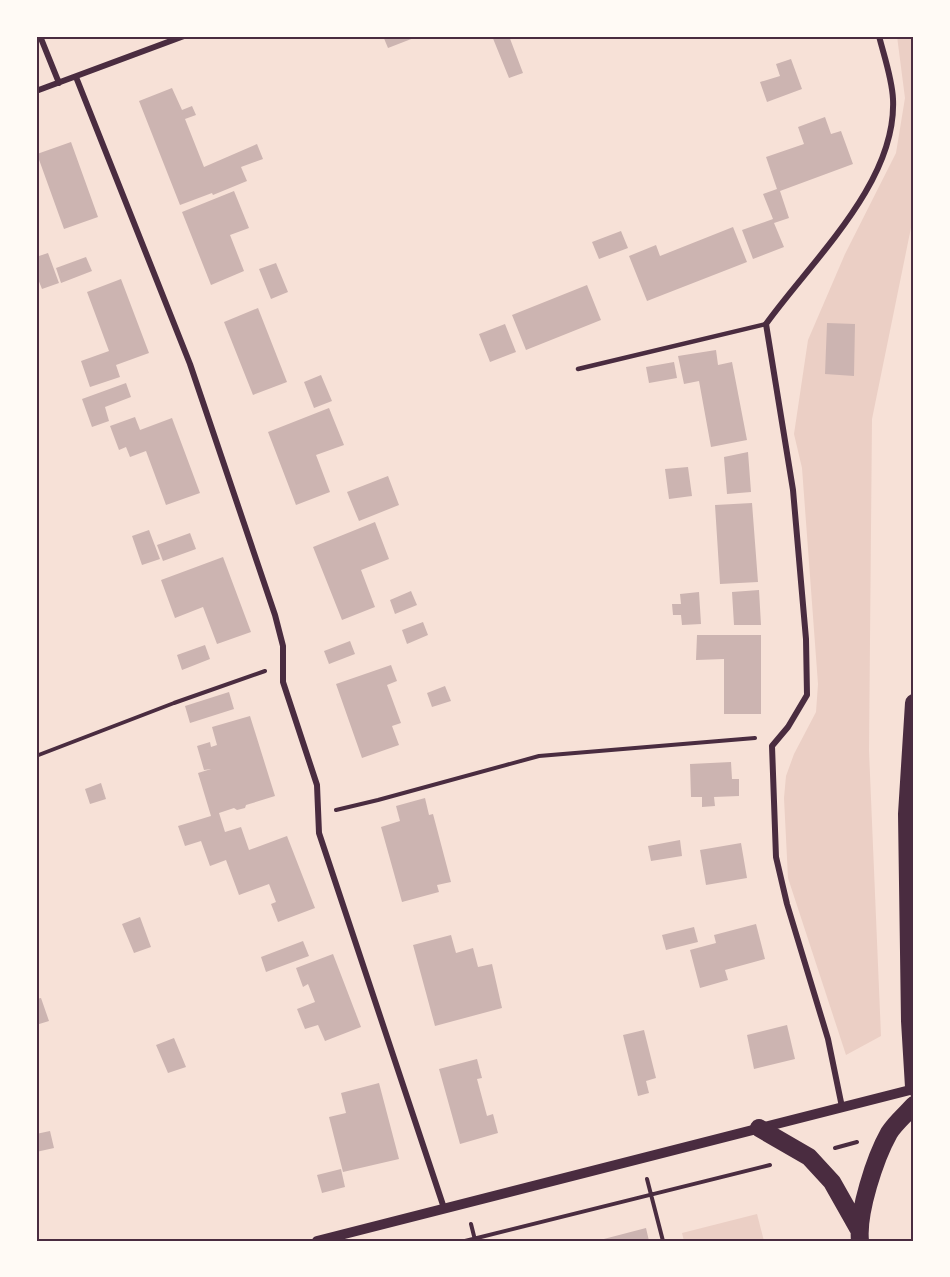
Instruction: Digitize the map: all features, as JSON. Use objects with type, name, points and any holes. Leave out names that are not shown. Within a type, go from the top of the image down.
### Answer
[{"type":"highway","points":[[914,703],[907,814],[910,1021],[914,1088]]},
{"type":"highway","points":[[859,1234],[872,1173],[890,1131],[914,1105]]},
{"type":"highway","points":[[759,1128],[809,1157],[832,1182],[859,1234]]},
{"type":"street","points":[[40,36],[58,83]]},
{"type":"street","points":[[36,92],[184,36]]},
{"type":"street","points":[[842,1107],[828,1040],[787,904],[776,857],[772,746],[788,727],[807,695],[806,639],[793,490],[766,324],[863,197],[879,163],[889,137],[893,99],[879,36]]},
{"type":"street","points":[[76,77],[190,364],[275,615],[283,646],[283,682],[317,785],[319,832],[430,1160],[444,1208]]},
{"type":"street","points":[[317,1241],[914,1088]]},
{"type":"lane","points":[[578,369],[766,324]]},
{"type":"path","points":[[36,756],[174,702],[283,665]]},
{"type":"path","points":[[318,814],[539,756],[757,737],[772,746]]},
{"type":"path","points":[[465,1241],[754,1168],[809,1157],[890,1131]]},
{"type":"path","points":[[642,1158],[663,1241]]},
{"type":"shaded area","points":[[897,36],[914,36],[914,213],[872,419],[869,751],[881,1036],[846,1055],[788,878],[784,798],[786,776],[794,754],[816,712],[818,684],[802,468],[794,434],[808,340],[845,254],[896,153],[905,98]]},
{"type":"shaded area","points":[[757,1214],[764,1241],[684,1241],[682,1233]]},
{"type":"building","points":[[383,36],[419,36],[388,48]]},
{"type":"building","points":[[492,36],[509,36],[523,73],[509,78]]},
{"type":"building","points":[[791,59],[802,89],[767,102],[760,82],[780,76],[776,64]]},
{"type":"building","points":[[172,88],[182,110],[192,106],[196,115],[185,119],[204,167],[257,144],[263,159],[241,167],[247,181],[180,205],[139,101]]},
{"type":"building","points":[[825,117],[831,134],[841,131],[853,164],[780,191],[789,218],[774,223],[784,247],[753,259],[742,230],[773,219],[763,194],[777,189],[766,157],[804,144],[798,127]]},
{"type":"building","points":[[71,142],[98,217],[64,229],[37,154]]},
{"type":"building","points":[[234,191],[249,228],[230,235],[244,271],[211,285],[182,212]]},
{"type":"building","points":[[733,227],[747,262],[647,301],[629,256],[656,245],[660,256]]},
{"type":"building","points":[[621,231],[628,248],[599,259],[592,242]]},
{"type":"building","points":[[48,253],[59,283],[42,289],[36,274],[36,257]]},
{"type":"building","points":[[86,257],[92,271],[61,283],[56,268]]},
{"type":"building","points":[[276,263],[288,292],[271,299],[259,269]]},
{"type":"building","points":[[121,279],[149,353],[116,365],[120,377],[90,387],[81,361],[109,351],[87,292]]},
{"type":"building","points":[[587,285],[601,320],[526,350],[512,315]]},
{"type":"building","points":[[258,308],[287,382],[253,395],[224,322]]},
{"type":"building","points":[[827,323],[855,324],[854,376],[825,374]]},
{"type":"building","points":[[505,324],[516,352],[490,362],[479,334]]},
{"type":"building","points":[[716,350],[718,365],[732,362],[747,440],[711,447],[699,381],[684,384],[678,356]]},
{"type":"building","points":[[674,362],[677,378],[649,383],[646,367]]},
{"type":"building","points":[[321,375],[332,401],[314,408],[304,382]]},
{"type":"building","points":[[126,383],[131,397],[105,407],[109,421],[92,427],[82,399]]},
{"type":"building","points":[[329,408],[344,445],[316,455],[330,492],[296,505],[268,432]]},
{"type":"building","points":[[135,417],[140,430],[172,418],[200,493],[166,505],[146,451],[130,457],[126,447],[119,450],[110,426]]},
{"type":"building","points":[[748,452],[751,492],[727,494],[724,457]]},
{"type":"building","points":[[688,467],[692,496],[669,499],[665,469]]},
{"type":"building","points":[[388,476],[399,505],[359,521],[347,492]]},
{"type":"building","points":[[752,503],[758,582],[720,584],[715,505]]},
{"type":"building","points":[[375,522],[389,559],[361,570],[375,607],[342,620],[313,547]]},
{"type":"building","points":[[149,530],[160,559],[142,565],[132,536]]},
{"type":"building","points":[[190,533],[196,549],[163,561],[157,545]]},
{"type":"building","points":[[223,557],[251,632],[217,644],[203,607],[175,618],[161,580]]},
{"type":"building","points":[[759,590],[761,625],[734,625],[732,592]]},
{"type":"building","points":[[411,591],[417,605],[395,614],[390,600]]},
{"type":"building","points":[[699,592],[701,624],[682,625],[681,615],[673,615],[672,604],[681,604],[680,594]]},
{"type":"building","points":[[423,622],[428,635],[407,644],[402,630]]},
{"type":"building","points":[[697,635],[761,635],[761,714],[724,714],[724,659],[696,660]]},
{"type":"building","points":[[350,641],[355,654],[329,664],[324,651]]},
{"type":"building","points":[[205,645],[210,659],[182,670],[177,655]]},
{"type":"building","points":[[391,665],[397,681],[387,685],[401,723],[392,726],[399,745],[362,758],[336,684]]},
{"type":"building","points":[[445,686],[451,701],[432,707],[427,693]]},
{"type":"building","points":[[229,692],[234,709],[190,723],[185,706]]},
{"type":"building","points":[[250,716],[275,796],[246,805],[245,808],[237,810],[234,808],[219,813],[225,832],[241,827],[249,850],[287,836],[315,908],[278,922],[271,904],[276,902],[269,884],[239,895],[226,860],[210,866],[201,841],[185,846],[178,826],[211,816],[198,773],[211,769],[204,770],[197,746],[210,742],[211,747],[217,745],[212,727]]},
{"type":"building","points":[[731,762],[732,779],[739,779],[739,796],[714,797],[715,806],[702,807],[702,797],[691,797],[690,764]]},
{"type":"building","points":[[101,783],[106,799],[90,804],[85,789]]},
{"type":"building","points":[[425,798],[429,815],[433,814],[451,882],[437,885],[439,892],[402,902],[381,827],[400,821],[396,806]]},
{"type":"building","points":[[680,840],[682,856],[651,861],[648,846]]},
{"type":"building","points":[[741,843],[747,878],[706,885],[700,850]]},
{"type":"building","points":[[140,917],[151,947],[134,953],[122,924]]},
{"type":"building","points":[[756,924],[765,959],[725,970],[728,980],[700,988],[690,950],[716,943],[714,935]]},
{"type":"building","points":[[694,927],[698,942],[666,950],[662,935]]},
{"type":"building","points":[[451,935],[456,953],[473,948],[478,967],[492,964],[502,1008],[435,1026],[413,945]]},
{"type":"building","points":[[303,941],[309,956],[266,972],[261,957]]},
{"type":"building","points":[[333,954],[361,1027],[325,1041],[318,1025],[305,1029],[297,1009],[315,1002],[308,984],[303,987],[296,968]]},
{"type":"building","points":[[41,998],[49,1021],[36,1025],[36,999]]},
{"type":"building","points":[[787,1025],[795,1059],[754,1069],[747,1035]]},
{"type":"building","points":[[644,1030],[656,1078],[646,1081],[649,1093],[638,1096],[623,1035]]},
{"type":"building","points":[[174,1038],[186,1067],[168,1073],[156,1045]]},
{"type":"building","points":[[477,1059],[482,1078],[477,1079],[487,1116],[493,1114],[498,1133],[460,1144],[439,1069]]},
{"type":"building","points":[[379,1083],[399,1159],[343,1172],[329,1117],[346,1113],[341,1093]]},
{"type":"building","points":[[50,1131],[54,1148],[36,1152],[36,1134]]},
{"type":"building","points":[[341,1169],[345,1187],[322,1193],[317,1175]]},
{"type":"building","points":[[646,1228],[649,1241],[600,1241],[600,1240]]}]
